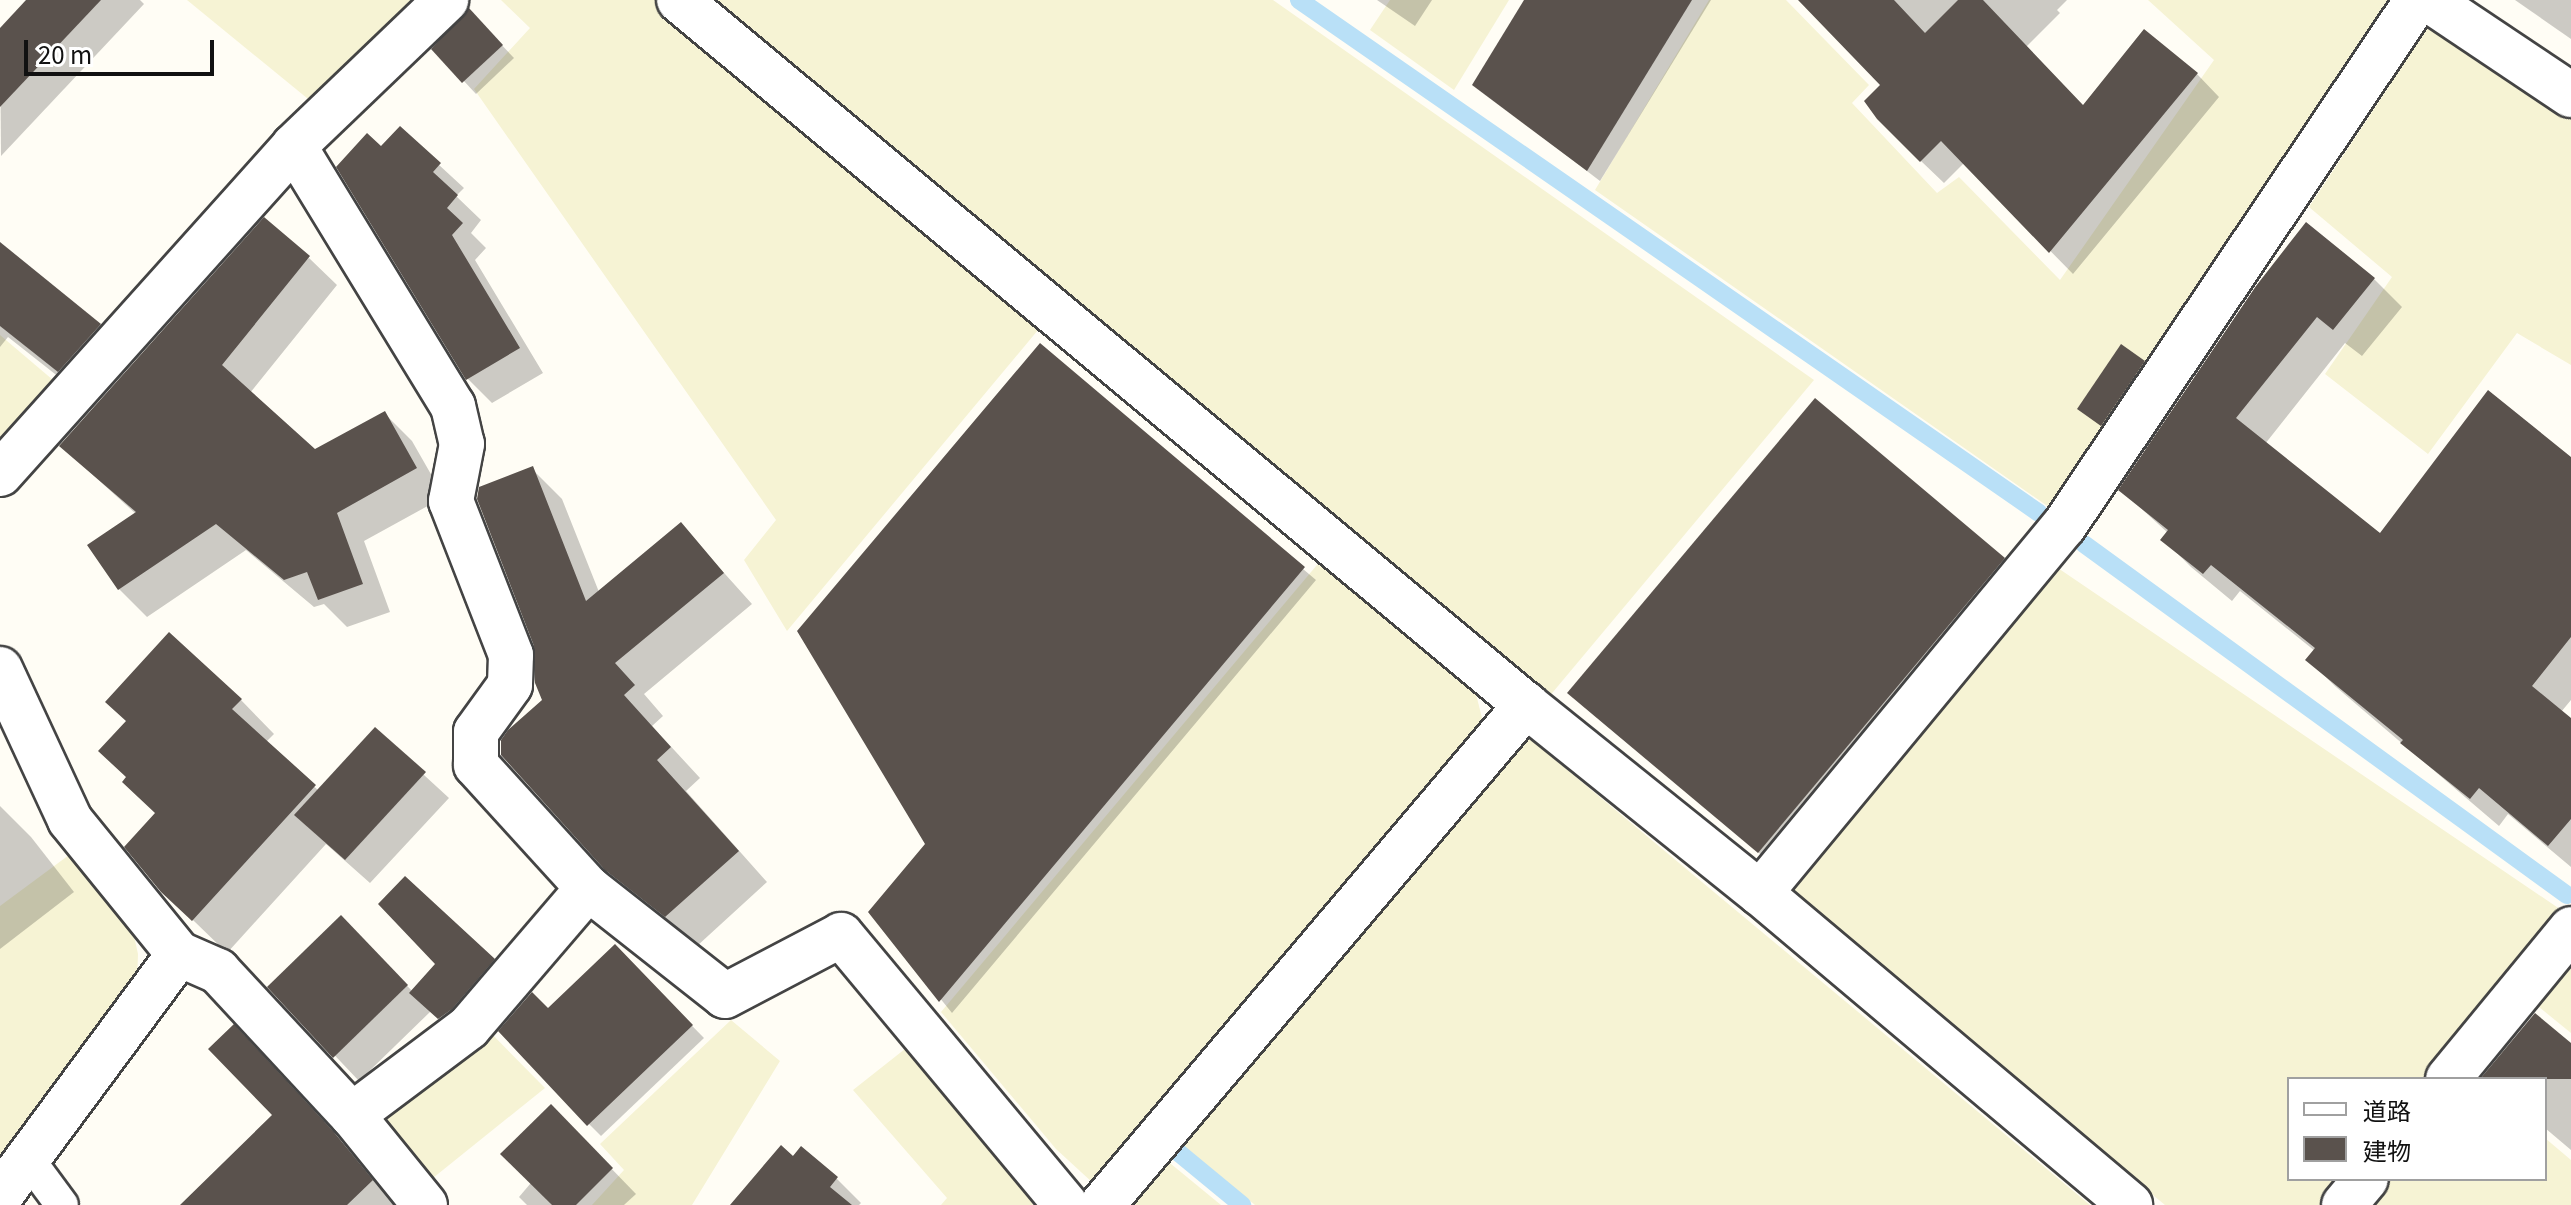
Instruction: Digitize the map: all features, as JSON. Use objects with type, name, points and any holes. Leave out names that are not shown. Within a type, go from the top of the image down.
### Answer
[{"type":"street","points":[[0,474],[294,146],[446,0]]},
{"type":"street","points":[[679,0],[1526,705],[1760,893],[2130,1205]]},
{"type":"street","points":[[1760,893],[2064,526],[2417,0]]},
{"type":"street","points":[[2429,0],[2571,95]]},
{"type":"street","points":[[294,146],[453,406],[462,444],[451,501],[511,655],[510,685],[476,732],[476,765],[588,888],[725,996],[841,935],[1066,1205]]},
{"type":"street","points":[[0,669],[70,820],[179,954],[218,971],[352,1115],[425,1205]]},
{"type":"street","points":[[1102,1205],[1526,705]]},
{"type":"street","points":[[352,1115],[469,1027],[588,888]]},
{"type":"street","points":[[2450,1077],[2571,929]]},
{"type":"street","points":[[0,1196],[179,954]]},
{"type":"street","points":[[2344,1205],[2364,1181]]},
{"type":"lane","points":[[28,1159],[62,1205]]},
{"type":"shaded area","points":[[187,0],[417,0],[313,103]]},
{"type":"shaded area","points":[[501,0],[655,0],[1043,324],[787,631],[744,560],[776,520],[474,89],[530,28]]},
{"type":"shaded area","points":[[705,0],[1273,0],[1814,380],[1548,698]]},
{"type":"shaded area","points":[[1390,0],[1509,0],[1454,90],[1370,30]]},
{"type":"shaded area","points":[[1709,0],[1786,0],[1869,85],[1852,103],[1937,193],[1959,177],[2060,280],[2214,60],[2148,0],[2392,0],[2056,512],[1595,190]]},
{"type":"shaded area","points":[[2429,26],[2571,117],[2571,365],[2517,333],[2428,454],[2325,374],[2392,277],[2309,207]]},
{"type":"shaded area","points":[[0,335],[53,380],[0,437]]},
{"type":"shaded area","points":[[1322,559],[1474,686],[1484,726],[1093,1183],[1056,1149],[941,1012]]},
{"type":"shaded area","points":[[2052,564],[2570,916],[2438,1077],[2287,1077],[2287,1181],[2351,1181],[2332,1205],[2165,1205],[1783,889]]},
{"type":"shaded area","points":[[1529,738],[2090,1205],[1255,1205],[1178,1141],[1504,743]]},
{"type":"shaded area","points":[[69,855],[134,936],[138,954],[137,980],[0,1168],[0,906]]},
{"type":"shaded area","points":[[2571,957],[2571,1033],[2534,1003]]},
{"type":"shaded area","points":[[731,1020],[780,1061],[692,1205],[592,1205],[624,1170],[600,1144]]},
{"type":"shaded area","points":[[485,1027],[545,1088],[428,1182],[379,1120]]},
{"type":"shaded area","points":[[910,1045],[1028,1190],[1033,1205],[941,1205],[947,1198],[853,1090]]},
{"type":"shaded area","points":[[2547,1140],[2571,1160],[2571,1205],[2360,1205],[2379,1181],[2547,1181]]},
{"type":"shaded area","points":[[1165,1159],[1221,1205],[1127,1205]]},
{"type":"building","points":[[26,0],[101,0],[0,107],[0,28]]},
{"type":"building","points":[[1524,0],[1692,0],[1587,171],[1472,85]]},
{"type":"building","points":[[1798,0],[1894,0],[1925,33],[1958,0],[1983,0],[2083,105],[2144,29],[2198,73],[2049,253],[1941,141],[1920,162],[1877,119],[1864,101],[1880,85]]},
{"type":"building","points":[[469,8],[503,45],[462,83],[431,49]]},
{"type":"building","points":[[400,126],[441,163],[433,172],[458,195],[447,208],[463,223],[452,235],[520,348],[466,380],[336,167],[367,133],[381,146]]},
{"type":"building","points":[[264,217],[310,256],[222,365],[315,449],[385,411],[417,468],[337,513],[363,584],[318,600],[307,572],[284,580],[216,524],[118,590],[87,545],[136,512],[59,446]]},
{"type":"building","points":[[2306,222],[2375,278],[2333,330],[2317,317],[2236,418],[2380,533],[2488,390],[2571,457],[2571,637],[2532,686],[2571,718],[2571,819],[2548,846],[2479,788],[2470,799],[2400,743],[2403,740],[2305,660],[2315,648],[2211,565],[2203,574],[2160,540],[2168,530],[2118,490],[2256,286]]},
{"type":"building","points":[[0,242],[101,324],[58,372],[0,326]]},
{"type":"building","points":[[1040,343],[1305,567],[939,1002],[868,912],[925,844],[797,631]]},
{"type":"building","points":[[2121,344],[2145,361],[2101,426],[2077,409]]},
{"type":"building","points":[[1815,398],[2005,558],[1758,853],[1567,693]]},
{"type":"building","points":[[533,466],[586,601],[681,522],[724,573],[615,663],[635,685],[624,695],[671,747],[657,760],[739,851],[665,917],[605,870],[501,755],[501,740],[508,730],[542,700],[535,683],[534,646],[477,499],[479,487]]},
{"type":"building","points":[[169,632],[242,699],[232,709],[316,785],[192,921],[161,892],[124,847],[155,813],[122,782],[126,777],[98,751],[126,721],[105,702]]},
{"type":"building","points":[[375,727],[426,772],[345,860],[294,815]]},
{"type":"building","points":[[405,876],[495,959],[452,1009],[438,1019],[409,993],[435,964],[378,904]]},
{"type":"building","points":[[341,915],[408,985],[333,1058],[267,987]]},
{"type":"building","points":[[615,944],[693,1025],[587,1126],[498,1031],[532,992],[548,1008]]},
{"type":"building","points":[[2535,1013],[2571,1043],[2571,1079],[2482,1077]]},
{"type":"building","points":[[234,1024],[333,1131],[373,1180],[347,1205],[180,1205],[272,1115],[208,1049]]},
{"type":"building","points":[[551,1104],[613,1168],[576,1205],[552,1205],[500,1154]]},
{"type":"building","points":[[781,1145],[793,1156],[801,1146],[838,1177],[830,1187],[852,1205],[730,1205]]},
{"type":"waterway","points":[[1299,0],[2039,513]]},
{"type":"waterway","points":[[2084,544],[2567,895]]},
{"type":"waterway","points":[[1179,1153],[1242,1205]]}]
